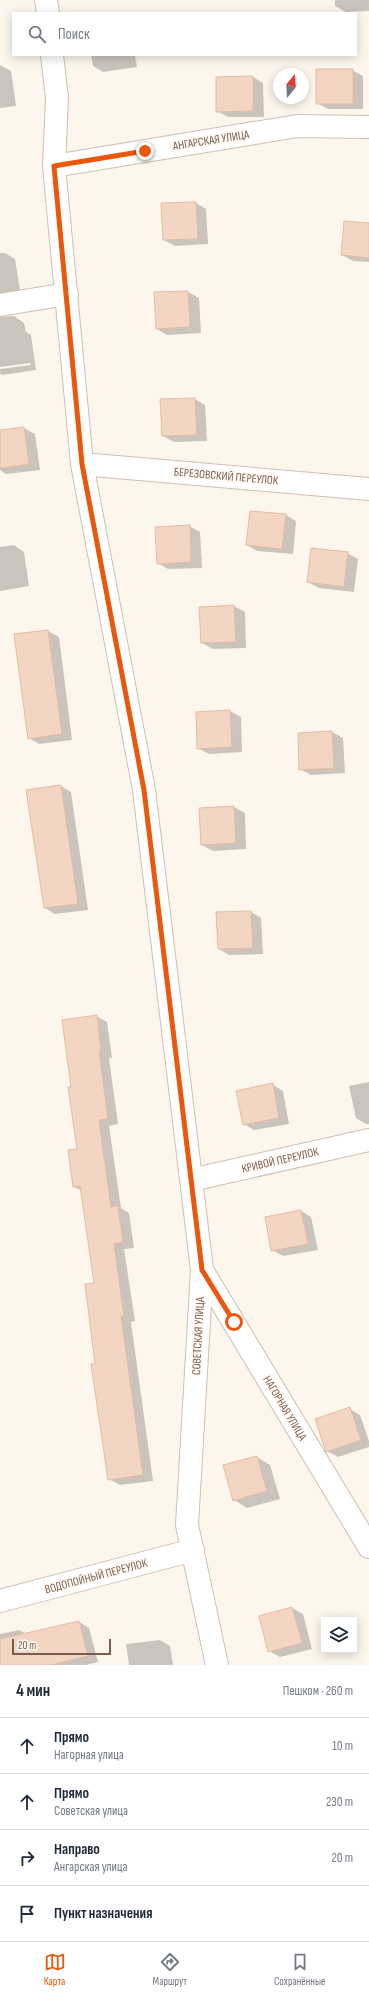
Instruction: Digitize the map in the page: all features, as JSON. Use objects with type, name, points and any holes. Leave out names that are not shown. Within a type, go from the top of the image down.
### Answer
[{"type":"street","points":[[46,0],[48,12]]},
{"type":"street","name":"СОВЕТСКАЯ УЛИЦА","points":[[52,56],[58,98],[54,166],[82,464],[144,790],[202,1270],[187,1525],[217,1665]]},
{"type":"street","name":"АНГАРСКАЯ УЛИЦА","points":[[54,166],[297,126],[369,128]]},
{"type":"street","points":[[0,305],[66,294]]},
{"type":"street","name":"БЕРЕЗОВСКИЙ ПЕРЕУЛОК","points":[[82,464],[369,489]]},
{"type":"street","name":"КРИВОЙ ПЕРЕУЛОК","points":[[191,1180],[369,1140]]},
{"type":"street","name":"НАГОРНАЯ УЛИЦА","points":[[202,1270],[369,1547]]},
{"type":"street","name":"ВОДОПОЙНЫЙ ПЕРЕУЛОК","points":[[0,1601],[193,1550]]},
{"type":"building","points":[[316,69],[353,69],[353,104],[316,104]]},
{"type":"building","points":[[253,76],[253,111],[216,112],[216,77]]},
{"type":"building","points":[[196,202],[198,239],[163,240],[161,203]]},
{"type":"building","points":[[344,221],[369,223],[369,258],[341,255]]},
{"type":"building","points":[[188,291],[190,327],[156,329],[154,292]]},
{"type":"building","points":[[195,398],[197,435],[162,436],[160,399]]},
{"type":"building","points":[[24,427],[29,464],[0,468],[0,430]]},
{"type":"building","points":[[250,511],[286,514],[282,549],[246,545]]},
{"type":"building","points":[[190,525],[191,562],[157,564],[155,527]]},
{"type":"building","points":[[311,548],[348,552],[344,587],[307,582]]},
{"type":"building","points":[[234,605],[236,642],[201,643],[199,607]]},
{"type":"building","points":[[48,630],[62,734],[28,739],[14,634]]},
{"type":"building","points":[[230,710],[232,747],[197,749],[196,712]]},
{"type":"building","points":[[332,731],[334,768],[299,770],[298,733]]},
{"type":"building","points":[[61,785],[78,904],[44,908],[26,790]]},
{"type":"building","points":[[234,806],[236,843],[201,845],[199,808]]},
{"type":"building","points":[[251,911],[253,948],[218,949],[216,912]]},
{"type":"building","points":[[97,1015],[101,1052],[99,1052],[108,1119],[99,1120],[111,1207],[118,1206],[123,1242],[114,1244],[124,1316],[121,1316],[143,1475],[108,1480],[91,1364],[95,1364],[85,1284],[94,1283],[80,1186],[73,1187],[68,1150],[77,1149],[68,1087],[71,1087],[62,1020]]},
{"type":"building","points":[[273,1083],[279,1118],[243,1125],[236,1091]]},
{"type":"building","points":[[301,1210],[308,1244],[271,1251],[265,1217]]},
{"type":"building","points":[[350,1407],[361,1440],[326,1452],[315,1419]]},
{"type":"building","points":[[257,1456],[267,1491],[233,1501],[223,1465]]},
{"type":"building","points":[[292,1607],[302,1643],[268,1652],[259,1616]]},
{"type":"building","points":[[79,1621],[88,1656],[51,1665],[0,1665],[0,1639]]},
{"type":"route","points":[[145,151],[54,166],[82,464],[144,790],[202,1270],[234,1322]]}]
